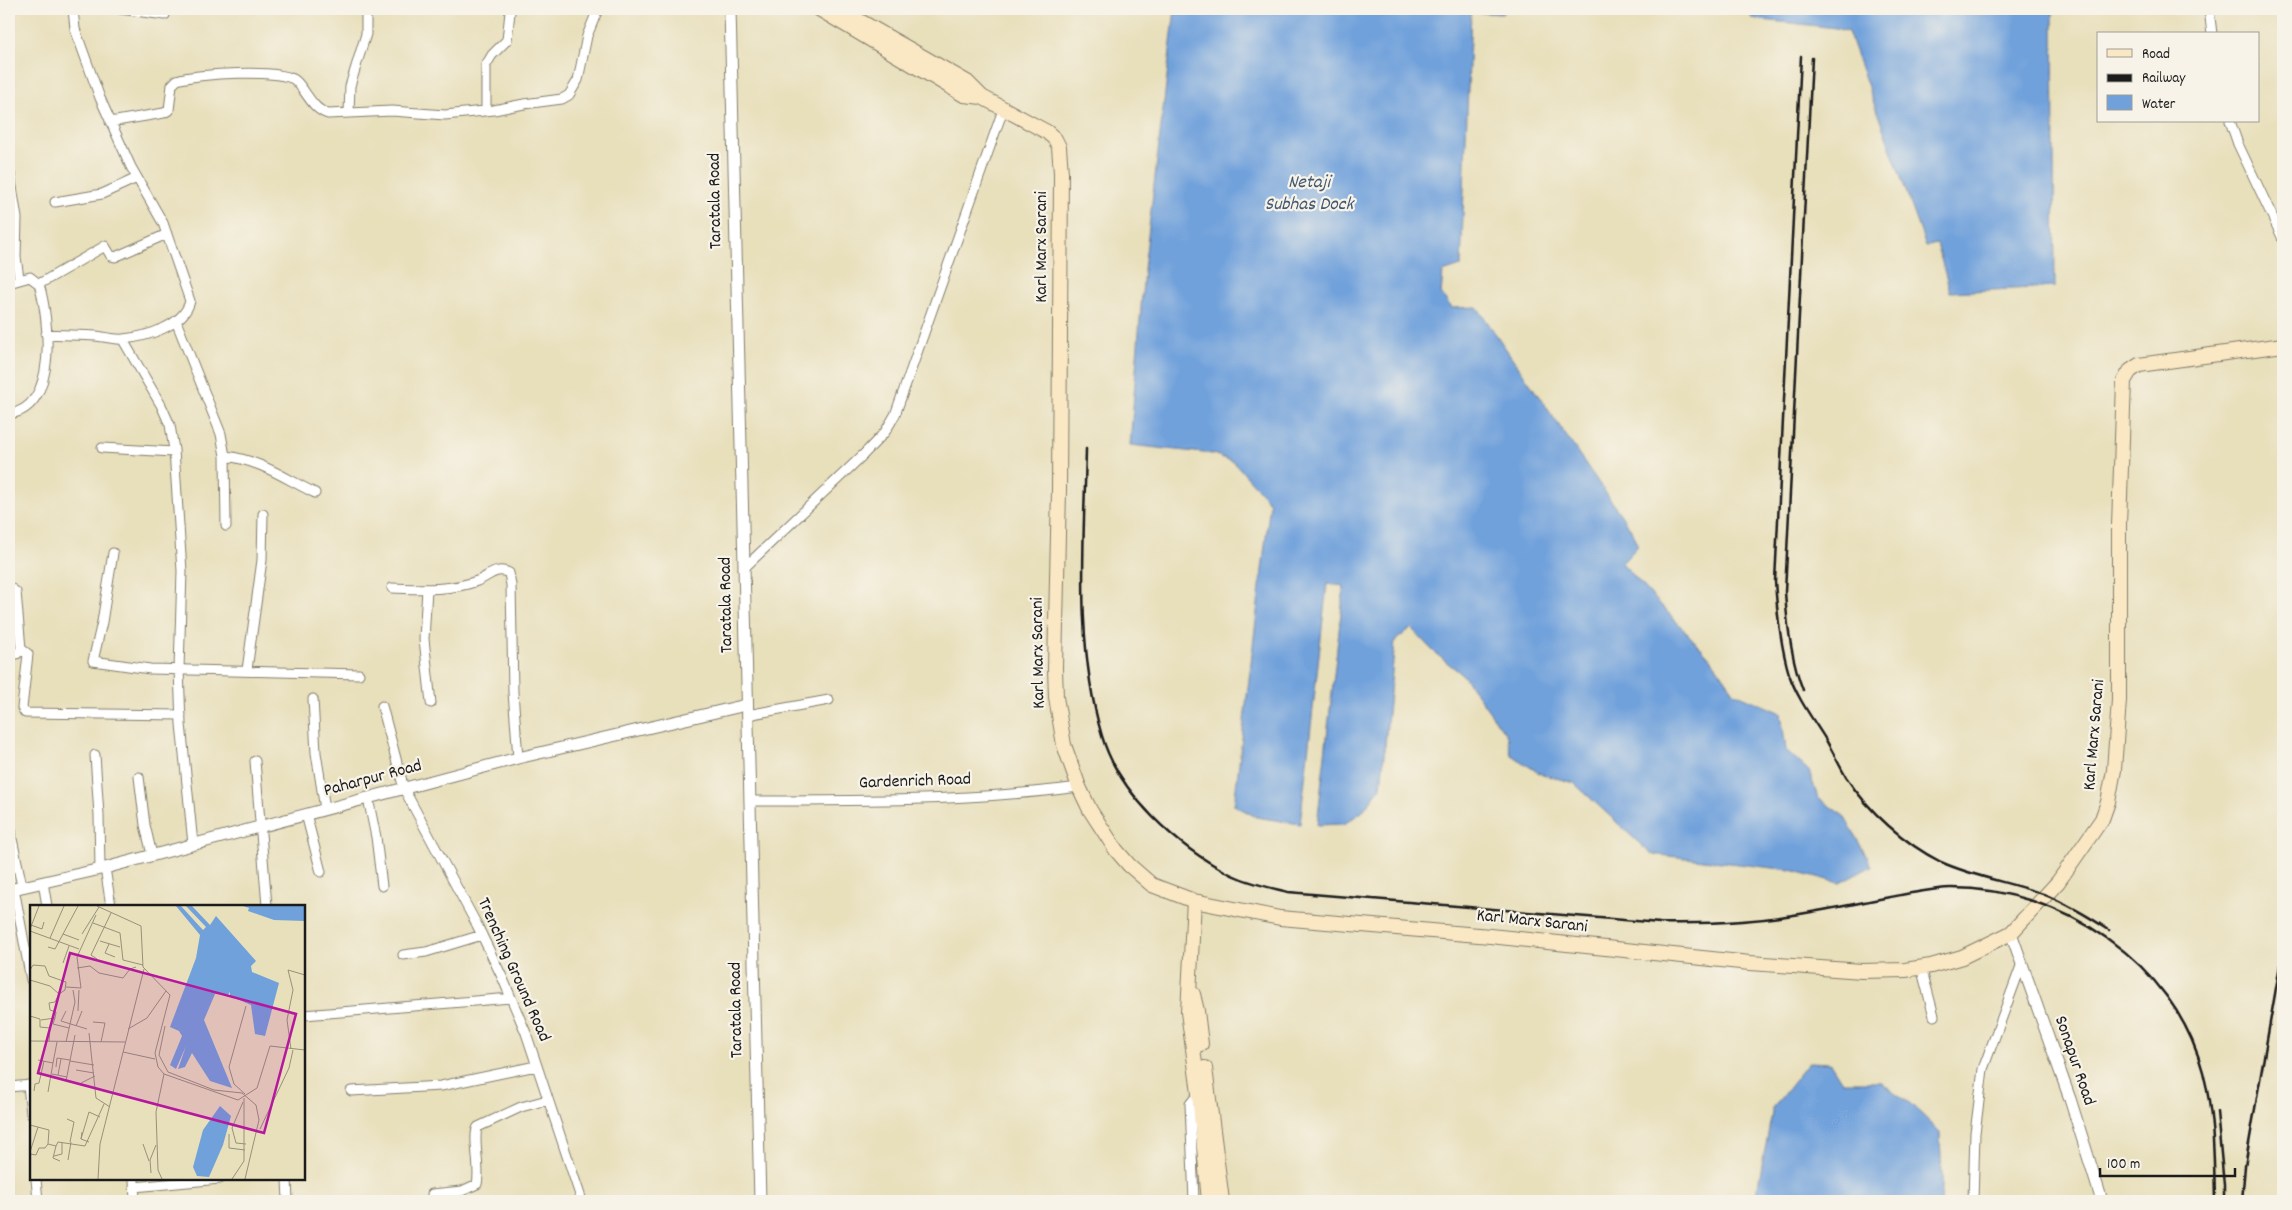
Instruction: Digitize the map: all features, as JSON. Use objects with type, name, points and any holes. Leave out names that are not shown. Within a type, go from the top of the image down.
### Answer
[{"type":"main road","name":"Karl Marx Sarani","points":[[819,9],[964,95],[982,97],[1004,107],[1047,132],[1055,139],[1059,147],[1061,173],[1061,278],[1054,668],[1056,697],[1064,745],[1079,787],[1090,810],[1116,850],[1129,865],[1152,885],[1194,901],[1280,918],[1490,936],[1750,963],[1862,971],[1905,970],[1962,957],[2011,933],[2042,901],[2063,875],[2102,819],[2111,787],[2119,700],[2119,525],[2124,382],[2130,371],[2139,365],[2283,345]]},
{"type":"main road","name":"Karl Marx Sarani","points":[[839,9],[967,82],[982,97]]},
{"type":"main road","points":[[1194,901],[1190,986],[1197,1011],[1213,1177],[1222,1201]]},
{"type":"main road","points":[[1209,1201],[1213,1177]]},
{"type":"street","points":[[46,334],[123,340],[176,322],[186,311],[190,300],[167,234],[110,122],[75,29],[73,9]]},
{"type":"street","points":[[120,9],[165,15]]},
{"type":"street","points":[[348,112],[350,86],[366,34],[366,9]]},
{"type":"street","points":[[110,122],[164,113],[170,106],[172,85],[180,79],[244,74],[274,73],[295,79],[322,112],[328,114],[392,111],[445,115],[486,111],[562,99],[569,95],[578,80],[587,36],[598,9]]},
{"type":"street","name":"Taratala Road","points":[[730,9],[760,1201]]},
{"type":"street","points":[[2209,9],[2212,32]]},
{"type":"street","points":[[486,111],[486,65],[492,55],[506,40],[510,12]]},
{"type":"street","points":[[743,569],[863,456],[885,432],[895,415],[1004,107]]},
{"type":"street","points":[[2230,122],[2238,144],[2283,239]]},
{"type":"street","points":[[9,168],[17,218],[16,257],[20,278]]},
{"type":"street","points":[[55,202],[102,194],[137,178]]},
{"type":"street","points":[[39,284],[105,246],[111,256],[115,257],[167,234]]},
{"type":"street","points":[[9,283],[20,278],[30,277],[39,284],[48,356],[40,389],[28,408],[22,412],[9,414]]},
{"type":"street","points":[[176,322],[221,434],[225,456],[226,526]]},
{"type":"street","points":[[123,340],[162,405],[170,425],[174,452],[182,571],[179,669],[181,715],[193,844]]},
{"type":"street","points":[[102,448],[174,452]]},
{"type":"street","points":[[225,456],[246,458],[315,494]]},
{"type":"street","points":[[247,670],[262,560],[263,514]]},
{"type":"street","points":[[113,553],[102,622],[93,661],[150,669],[359,674]]},
{"type":"street","points":[[392,588],[427,589],[477,582],[498,570],[504,570],[511,577],[513,692],[518,758]]},
{"type":"street","points":[[9,587],[16,592],[21,649],[17,654],[9,656]]},
{"type":"street","points":[[427,589],[424,639],[431,703]]},
{"type":"street","points":[[21,649],[28,654],[22,708],[25,713],[181,715]]},
{"type":"street","points":[[313,699],[316,753],[325,809]]},
{"type":"street","points":[[747,710],[829,700]]},
{"type":"street","name":"Trenching Ground Road","points":[[382,706],[404,789],[482,935],[512,998],[582,1201]]},
{"type":"street","name":"Paharpur Road","points":[[15,888],[102,869],[260,825],[518,758],[747,710]]},
{"type":"street","points":[[95,755],[102,869],[111,905]]},
{"type":"street","points":[[255,761],[267,905]]},
{"type":"street","points":[[139,777],[145,825],[152,855]]},
{"type":"street","name":"Gardenrich Road","points":[[751,801],[965,797],[1025,794],[1079,787]]},
{"type":"street","points":[[368,798],[376,837],[382,886]]},
{"type":"street","points":[[306,814],[321,872]]},
{"type":"street","points":[[9,815],[15,888],[30,974]]},
{"type":"street","points":[[42,882],[47,905]]},
{"type":"street","name":"Sonapur Road","points":[[2011,933],[2021,966],[2070,1099],[2102,1201]]},
{"type":"street","points":[[403,955],[433,950],[482,935]]},
{"type":"street","points":[[1973,1201],[1975,1133],[1983,1069],[2021,966]]},
{"type":"street","points":[[1921,967],[1934,1016]]},
{"type":"street","points":[[305,1015],[512,998]]},
{"type":"street","points":[[351,1091],[441,1086],[536,1066]]},
{"type":"street","points":[[9,1087],[30,1085]]},
{"type":"street","points":[[1194,1201],[1190,1104],[1204,1093]]},
{"type":"street","points":[[432,1194],[462,1191],[477,1184],[478,1151],[476,1129],[478,1126],[521,1107],[547,1100]]},
{"type":"street","points":[[36,1180],[38,1201]]},
{"type":"street","points":[[135,1201],[134,1183],[184,1180]]},
{"type":"street","points":[[287,1180],[288,1201]]},
{"type":"water","name":"Netaji Subhas Dock","points":[[1175,9],[1507,9],[1502,14],[1471,12],[1461,266],[1443,272],[1441,294],[1452,308],[1477,307],[1630,528],[1638,546],[1622,563],[1712,660],[1735,693],[1781,713],[1786,750],[1809,771],[1818,798],[1844,816],[1872,866],[1840,883],[1791,870],[1651,854],[1574,783],[1541,774],[1511,755],[1507,736],[1463,675],[1435,653],[1411,628],[1395,641],[1381,787],[1362,812],[1344,824],[1317,825],[1344,586],[1327,584],[1300,824],[1256,817],[1234,805],[1270,503],[1234,462],[1213,454],[1130,445],[1144,269]]},
{"type":"water","points":[[1744,9],[2053,9],[2055,287],[1950,292],[1937,244],[1926,246],[1848,32],[1836,28],[1753,19]]},
{"type":"water","points":[[1809,1062],[1830,1063],[1842,1082],[1881,1082],[1912,1105],[1940,1132],[1941,1201],[1755,1201],[1773,1108]]},
{"type":"railway","points":[[1801,56],[1775,581],[1779,628],[1792,683],[1846,777],[1865,802],[1888,826],[1927,855],[1941,862],[1966,872],[2043,894],[2077,910],[2109,930]]},
{"type":"railway","points":[[1803,690],[1795,667],[1790,642],[1785,592],[1812,58]]},
{"type":"railway","points":[[1086,449],[1083,557],[1085,630],[1093,701],[1102,736],[1110,757],[1122,778],[1152,817],[1171,834],[1210,863],[1244,880],[1288,892],[1660,923],[1702,923],[1781,917],[1945,888],[1993,891],[2033,901],[2072,917],[2108,939],[2140,965],[2167,997],[2188,1033],[2207,1088],[2214,1152],[2215,1201]]},
{"type":"railway","points":[[2242,1201],[2245,1166],[2283,948]]},
{"type":"railway","points":[[2217,1112],[2224,1201]]}]
